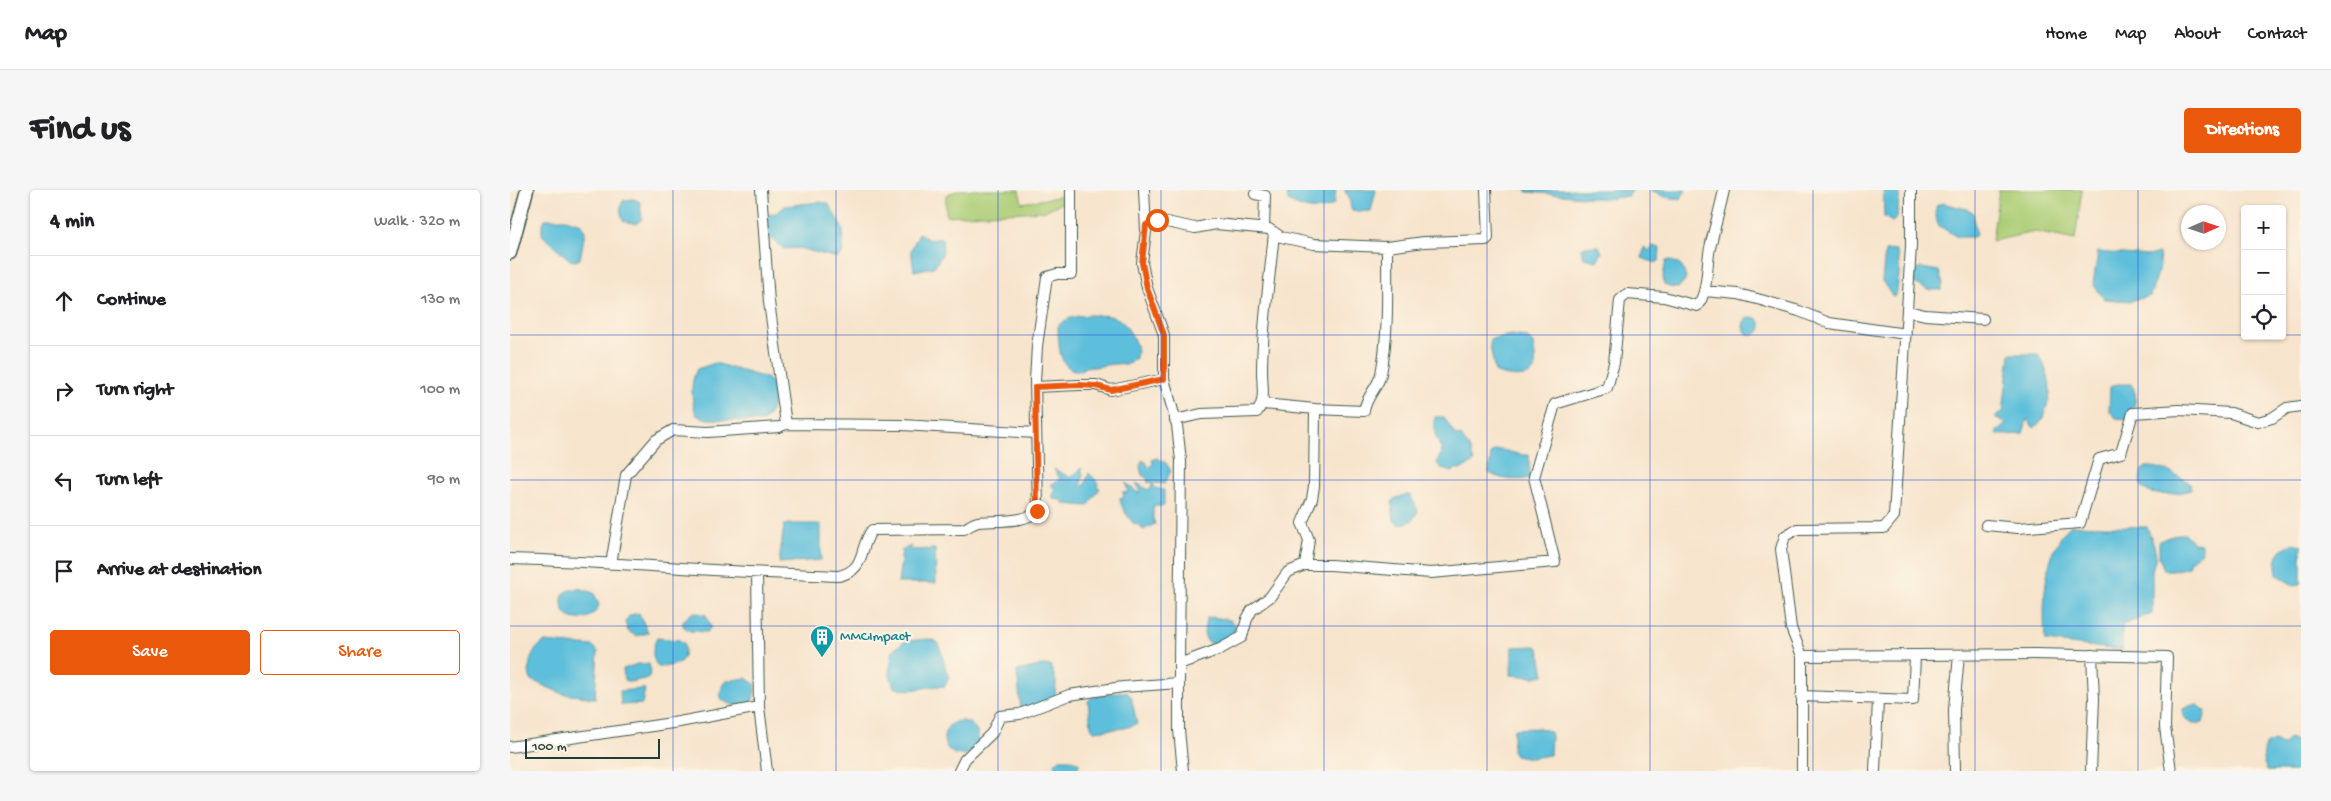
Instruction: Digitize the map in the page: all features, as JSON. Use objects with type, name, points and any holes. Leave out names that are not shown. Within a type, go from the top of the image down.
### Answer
[{"type":"street","points":[[510,253],[527,190]]},
{"type":"street","points":[[761,190],[770,310],[786,424]]},
{"type":"street","points":[[510,559],[662,565],[757,574],[840,576],[858,566],[867,538],[872,530],[964,529],[977,523],[1026,518],[1035,514],[1038,507],[1035,387],[1037,346],[1047,277],[1057,274],[1071,274],[1072,190]]},
{"type":"street","points":[[1144,190],[1146,225],[1142,263],[1147,288],[1164,335],[1164,379],[1175,420],[1181,461],[1179,730],[1183,771]]},
{"type":"street","points":[[1146,225],[1157,220],[1195,228],[1216,224],[1264,228],[1281,237],[1314,244],[1387,247],[1424,242],[1486,240],[1488,238],[1486,190]]},
{"type":"street","points":[[1179,664],[1220,649],[1242,636],[1252,610],[1270,597],[1288,572],[1305,565],[1331,565],[1431,573],[1556,562],[1534,477],[1555,404],[1607,388],[1614,363],[1620,300],[1627,294],[1664,297],[1697,306],[1704,291],[1709,250],[1724,190]]},
{"type":"street","points":[[1802,771],[1802,656],[1791,628],[1781,549],[1785,536],[1797,529],[1884,528],[1894,516],[1908,311],[1911,190]]},
{"type":"street","points":[[1255,194],[1265,196],[1264,228]]},
{"type":"street","points":[[1175,420],[1201,414],[1257,412],[1263,404],[1264,324],[1274,232]]},
{"type":"street","points":[[1263,404],[1364,411],[1366,400],[1379,384],[1384,359],[1387,315],[1387,247]]},
{"type":"street","points":[[1704,291],[1738,294],[1799,311],[1829,323],[1906,334]]},
{"type":"street","points":[[1908,311],[1925,316],[1983,319]]},
{"type":"street","points":[[1035,387],[1079,385],[1096,386],[1111,390],[1164,379]]},
{"type":"street","points":[[1986,525],[2018,528],[2080,523],[2099,459],[2121,453],[2133,413],[2178,410],[2231,413],[2258,422],[2272,418],[2286,408],[2301,406]]},
{"type":"street","points":[[1305,565],[1309,540],[1302,522],[1312,499],[1314,486],[1315,409]]},
{"type":"street","points":[[611,564],[626,475],[656,440],[673,430],[708,432],[779,427],[786,424],[902,425],[1036,433]]},
{"type":"street","points":[[757,574],[759,706],[767,771]]},
{"type":"street","points":[[1955,771],[1954,709],[1959,655]]},
{"type":"street","points":[[1802,656],[2092,655],[2167,657],[2166,727],[2172,771]]},
{"type":"street","points":[[2091,771],[2094,699],[2092,655]]},
{"type":"street","points":[[1801,696],[1913,700],[1916,656]]},
{"type":"street","points":[[959,771],[965,759],[975,752],[992,733],[1000,716],[1020,714],[1069,695],[1131,686],[1179,684]]},
{"type":"street","points":[[1875,771],[1878,699]]},
{"type":"street","points":[[510,747],[670,723],[759,706]]},
{"type":"green space","points":[[959,190],[1019,190],[1022,203],[1068,195],[1067,200],[1045,211],[946,216],[946,195]]},
{"type":"green space","points":[[1999,190],[2082,190],[2075,240],[2035,232],[1992,241]]},
{"type":"water","points":[[1287,190],[1336,190],[1334,204],[1323,209],[1305,208],[1288,201]]},
{"type":"water","points":[[1344,190],[1376,190],[1371,211],[1356,212],[1351,209],[1349,197]]},
{"type":"water","points":[[1526,190],[1633,190],[1628,196],[1607,199],[1527,192]]},
{"type":"water","points":[[1650,190],[1686,190],[1680,199],[1665,197]]},
{"type":"water","points":[[1883,190],[1900,190],[1897,218],[1892,222],[1884,217]]},
{"type":"water","points":[[634,199],[640,202],[642,219],[636,224],[624,221],[621,210],[624,200]]},
{"type":"water","points":[[819,202],[828,203],[843,229],[843,253],[838,258],[798,248],[784,249],[768,236],[768,215],[778,212],[785,206]]},
{"type":"water","points":[[1942,203],[1973,212],[1976,234],[1974,237],[1957,237],[1938,225],[1935,212],[1937,205]]},
{"type":"water","points":[[545,219],[566,219],[582,224],[585,232],[580,259],[570,260],[542,235],[542,226]]},
{"type":"water","points":[[919,233],[929,240],[942,238],[943,253],[934,267],[914,271],[911,250]]},
{"type":"water","points":[[1599,246],[1602,253],[1597,261],[1584,258],[1581,249],[1583,247]]},
{"type":"water","points":[[1653,246],[1660,248],[1659,261],[1655,263],[1642,258],[1644,247],[1649,251]]},
{"type":"water","points":[[1895,250],[1899,260],[1899,273],[1895,296],[1892,296],[1882,281],[1885,251]]},
{"type":"water","points":[[2098,252],[2148,256],[2159,253],[2160,267],[2150,296],[2131,301],[2104,299],[2093,284]]},
{"type":"water","points":[[1670,260],[1681,266],[1685,274],[1686,279],[1678,288],[1669,287],[1664,284],[1663,276],[1666,261]]},
{"type":"water","points":[[1921,268],[1939,271],[1943,284],[1941,290],[1928,290],[1914,283],[1914,271]]},
{"type":"water","points":[[1089,315],[1115,317],[1123,323],[1136,344],[1136,358],[1126,365],[1115,364],[1084,367],[1081,371],[1073,370],[1067,366],[1063,362],[1059,348],[1058,326],[1069,319]]},
{"type":"water","points":[[1748,317],[1756,317],[1761,322],[1759,333],[1748,335],[1743,330],[1743,322]]},
{"type":"water","points":[[1511,335],[1526,337],[1533,343],[1535,367],[1533,371],[1524,376],[1518,377],[1495,372],[1490,346],[1491,339]]},
{"type":"water","points":[[2010,354],[2038,354],[2048,375],[2050,394],[2042,421],[2034,428],[2027,419],[2023,434],[1997,435],[1997,431],[2006,423],[1995,417],[2003,412]]},
{"type":"water","points":[[715,363],[766,378],[772,383],[773,404],[767,418],[763,422],[707,419],[696,415],[692,392],[694,375],[697,369]]},
{"type":"water","points":[[2117,384],[2131,384],[2135,393],[2134,406],[2127,419],[2116,418],[2109,410],[2110,387]]},
{"type":"water","points":[[1435,417],[1444,417],[1455,435],[1461,436],[1470,449],[1474,462],[1460,470],[1456,468],[1453,472],[1442,469],[1437,463],[1442,451],[1434,430]]},
{"type":"water","points":[[1496,450],[1529,455],[1530,478],[1509,479],[1489,473],[1491,453]]},
{"type":"water","points":[[1157,458],[1166,463],[1171,471],[1164,484],[1147,482],[1148,479],[1142,475],[1140,468],[1142,460],[1146,462],[1149,468],[1153,464],[1152,460]]},
{"type":"water","points":[[2146,467],[2158,468],[2174,474],[2190,483],[2191,490],[2165,494],[2148,492],[2140,480],[2142,470]]},
{"type":"water","points":[[1081,468],[1083,475],[1081,484],[1084,487],[1089,473],[1098,483],[1097,487],[1100,488],[1088,506],[1064,504],[1062,500],[1053,499],[1053,491],[1056,490],[1051,485],[1060,479],[1054,469],[1071,478]]},
{"type":"water","points":[[1126,483],[1138,493],[1140,489],[1136,483],[1149,490],[1153,484],[1155,488],[1164,490],[1164,506],[1153,506],[1155,524],[1143,530],[1139,524],[1135,525],[1127,515],[1121,504],[1120,497],[1122,499],[1124,495],[1122,492],[1128,493]]},
{"type":"water","points":[[1410,495],[1418,511],[1412,521],[1399,525],[1394,521],[1392,503],[1394,499]]},
{"type":"water","points":[[821,524],[821,560],[779,563],[784,525]]},
{"type":"water","points":[[2071,525],[2147,527],[2156,556],[2152,571],[2152,614],[2122,625],[2122,650],[2045,641],[2046,580],[2054,549],[2061,536]]},
{"type":"water","points":[[2178,534],[2185,534],[2194,543],[2202,544],[2202,550],[2190,561],[2188,567],[2177,570],[2164,570],[2159,557],[2159,541]]},
{"type":"water","points":[[2296,544],[2301,545],[2301,584],[2293,585],[2277,575],[2276,563],[2281,550]]},
{"type":"water","points":[[911,546],[911,550],[935,549],[936,583],[898,583],[902,550]]},
{"type":"water","points":[[578,588],[594,593],[599,605],[591,616],[578,619],[572,618],[563,609],[562,598],[569,590]]},
{"type":"water","points":[[693,612],[706,615],[711,627],[707,632],[690,631],[683,626],[683,621]]},
{"type":"water","points":[[639,613],[648,633],[636,636],[628,631],[625,622],[630,615]]},
{"type":"water","points":[[1213,617],[1230,620],[1235,625],[1234,638],[1217,645],[1207,641],[1204,634],[1206,618]]},
{"type":"water","points":[[657,638],[679,640],[684,643],[685,650],[682,660],[675,665],[658,667],[654,660],[653,652]]},
{"type":"water","points":[[929,639],[937,642],[941,650],[949,677],[945,686],[905,690],[894,687],[889,673],[893,650],[905,641]]},
{"type":"water","points":[[544,642],[593,646],[598,651],[595,698],[563,694],[531,680],[529,664],[536,649]]},
{"type":"water","points":[[1535,646],[1539,648],[1544,675],[1534,677],[1511,675],[1512,647]]},
{"type":"water","points":[[637,664],[649,664],[651,672],[648,678],[631,682],[624,680],[623,669]]},
{"type":"water","points":[[1044,665],[1051,666],[1056,682],[1055,699],[1021,710],[1017,671]]},
{"type":"water","points":[[746,678],[756,685],[752,703],[735,706],[722,700],[720,694],[723,684],[727,681]]},
{"type":"water","points":[[645,689],[642,704],[621,705],[620,691]]},
{"type":"water","points":[[1127,692],[1131,696],[1137,724],[1125,728],[1094,731],[1091,727],[1088,701],[1092,697]]},
{"type":"water","points":[[2192,705],[2198,705],[2206,711],[2203,723],[2192,723],[2184,717],[2183,709]]},
{"type":"water","points":[[961,721],[973,726],[978,738],[973,750],[961,755],[949,750],[944,738],[949,726]]},
{"type":"water","points":[[1539,728],[1549,731],[1551,735],[1550,755],[1531,758],[1515,755],[1512,750],[1514,729]]},
{"type":"water","points":[[2289,738],[2301,743],[2301,771],[2267,771],[2263,760],[2265,745],[2274,741],[2284,745]]},
{"type":"water","points":[[1060,759],[1070,759],[1079,763],[1078,771],[1054,771],[1055,763]]},
{"type":"place","name":"MMCImpact","points":[[822,658]]},
{"type":"route","points":[[1037,511],[1035,387],[1079,385],[1096,386],[1111,390],[1164,379],[1164,335],[1147,288],[1142,263],[1146,225],[1157,220]]}]
